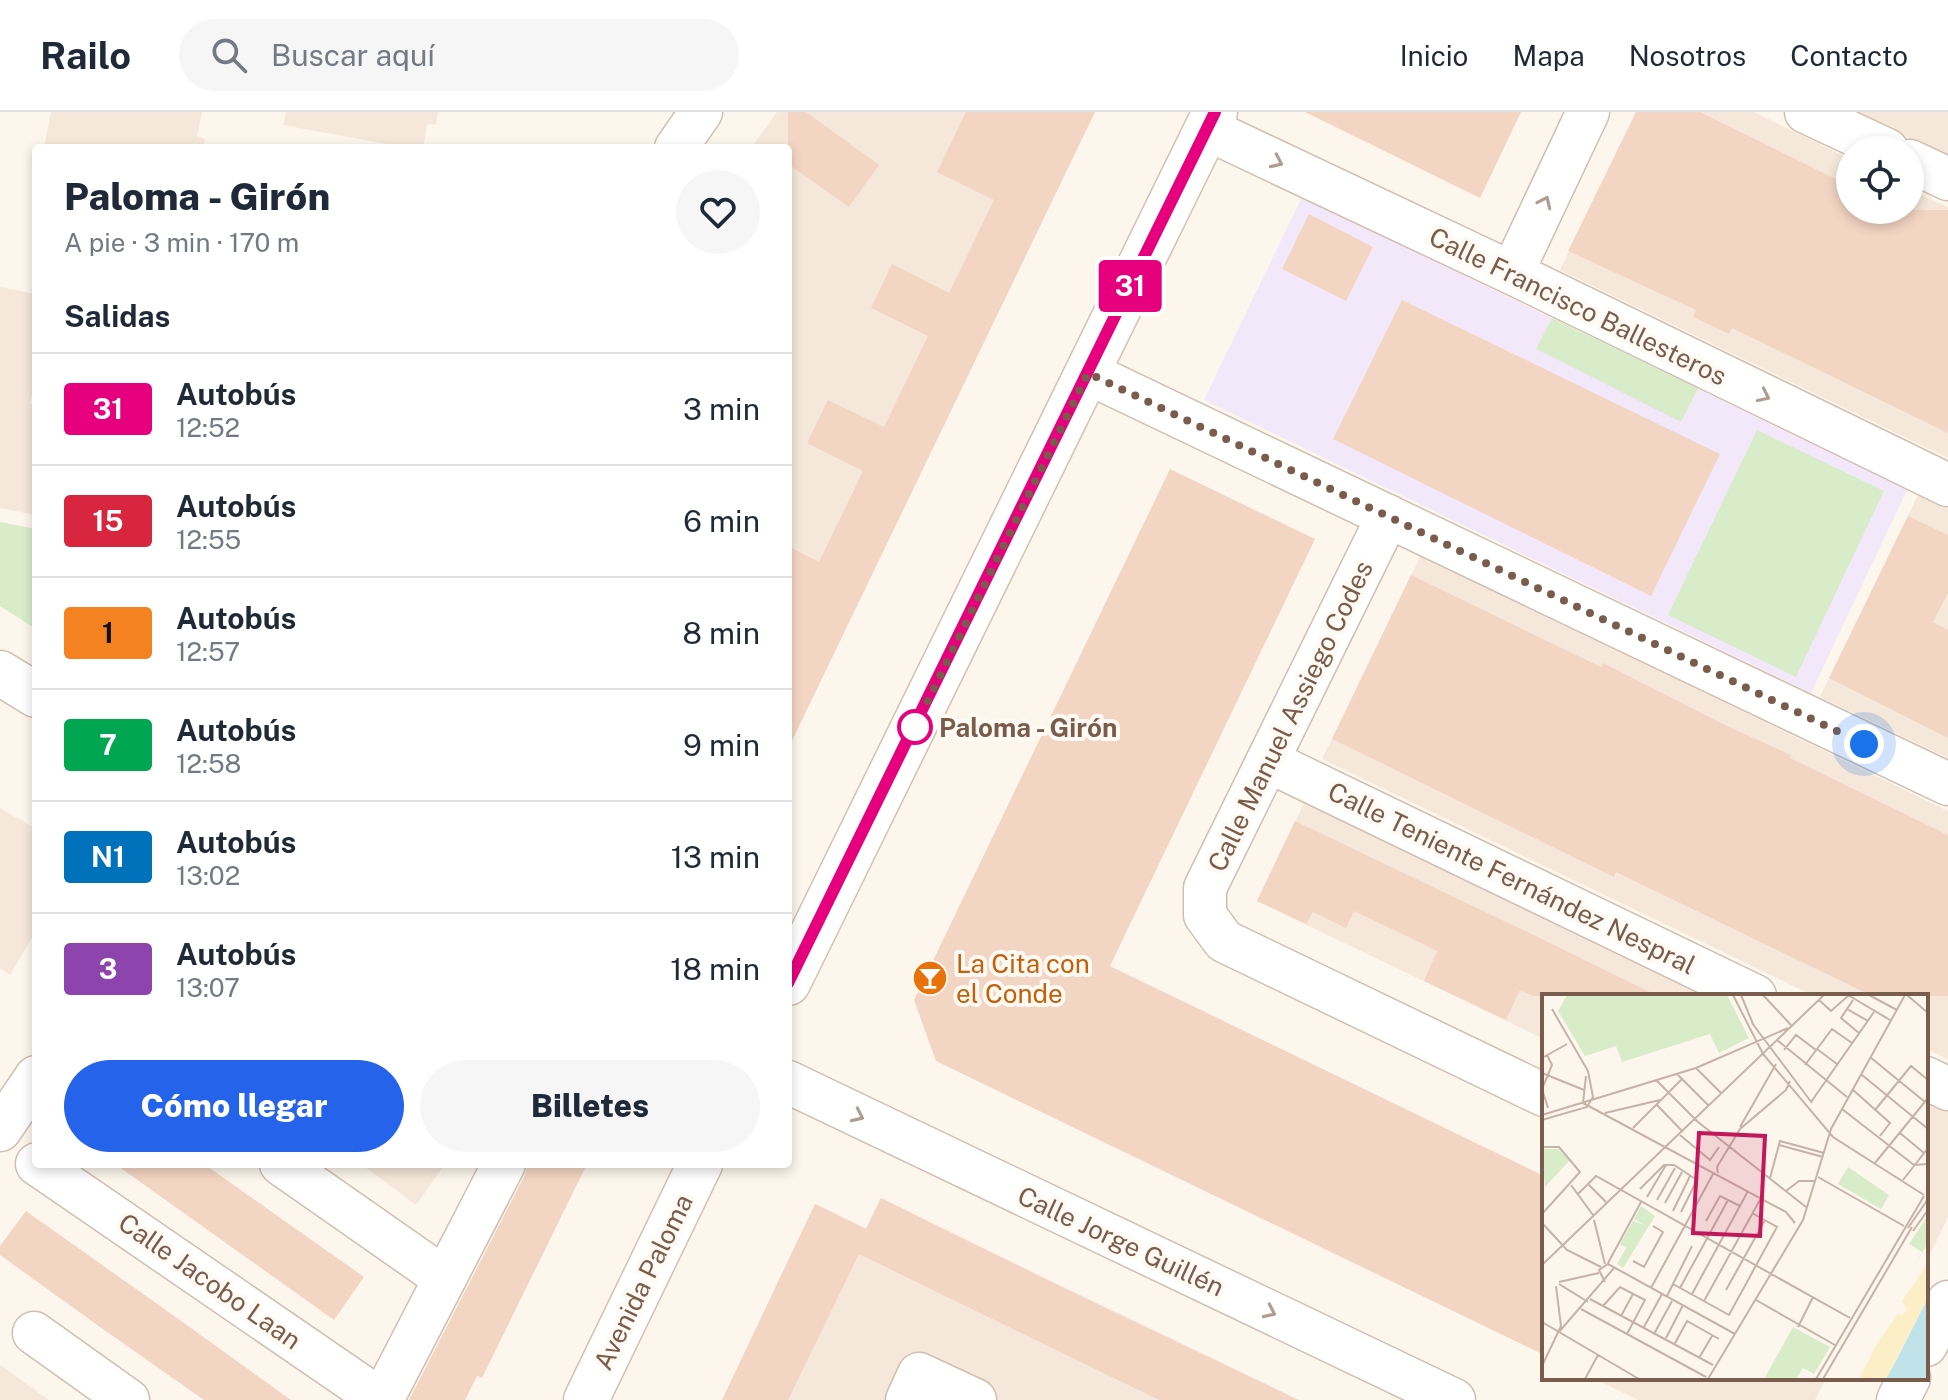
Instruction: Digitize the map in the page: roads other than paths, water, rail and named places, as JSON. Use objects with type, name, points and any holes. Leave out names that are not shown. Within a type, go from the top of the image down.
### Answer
[{"type":"main road","points":[[792,970],[1211,120]]},
{"type":"main road","points":[[0,673],[32,693]]},
{"type":"main road","name":"Avenida Paloma","points":[[586,1400],[695,1169]]},
{"type":"street","points":[[679,144],[701,112]]},
{"type":"street","points":[[1512,273],[1588,112]]},
{"type":"street","points":[[1806,112],[1857,136]]},
{"type":"street","name":"Calle Francisco Ballesteros","points":[[1211,120],[1512,273],[1948,485]]},
{"type":"street","points":[[1924,168],[1948,179]]},
{"type":"street","points":[[1088,373],[1948,784]]},
{"type":"street","name":"Calle Manuel Assiego Codes","points":[[1388,516],[1205,888],[1205,915],[1224,941],[1542,1094]]},
{"type":"street","name":"Calle Teniente Fernández Nespral","points":[[1268,761],[1751,994]]},
{"type":"street","points":[[1928,1079],[1948,1089]]},
{"type":"street","points":[[0,1130],[32,1083]]},
{"type":"street","name":"Calle Jorge Guillén","points":[[792,1084],[1454,1400]]},
{"type":"street","name":"Calle Jacobo Laan","points":[[0,1140],[32,1161]]},
{"type":"street","name":"Calle Jacobo Laan","points":[[42,1168],[382,1400]]},
{"type":"street","points":[[287,1168],[444,1278]]},
{"type":"street","points":[[382,1400],[502,1168]]},
{"type":"street","points":[[1928,1341],[1948,1302]]},
{"type":"street","points":[[34,1333],[128,1400]]},
{"type":"street","points":[[907,1400],[919,1374],[975,1400]]},
{"type":"street","points":[[1898,1400],[1908,1380]]},
{"type":"place","name":"Paloma - Girón","points":[[915,727]]},
{"type":"place","name":"La Cita con el Conde","points":[[930,978]]}]
